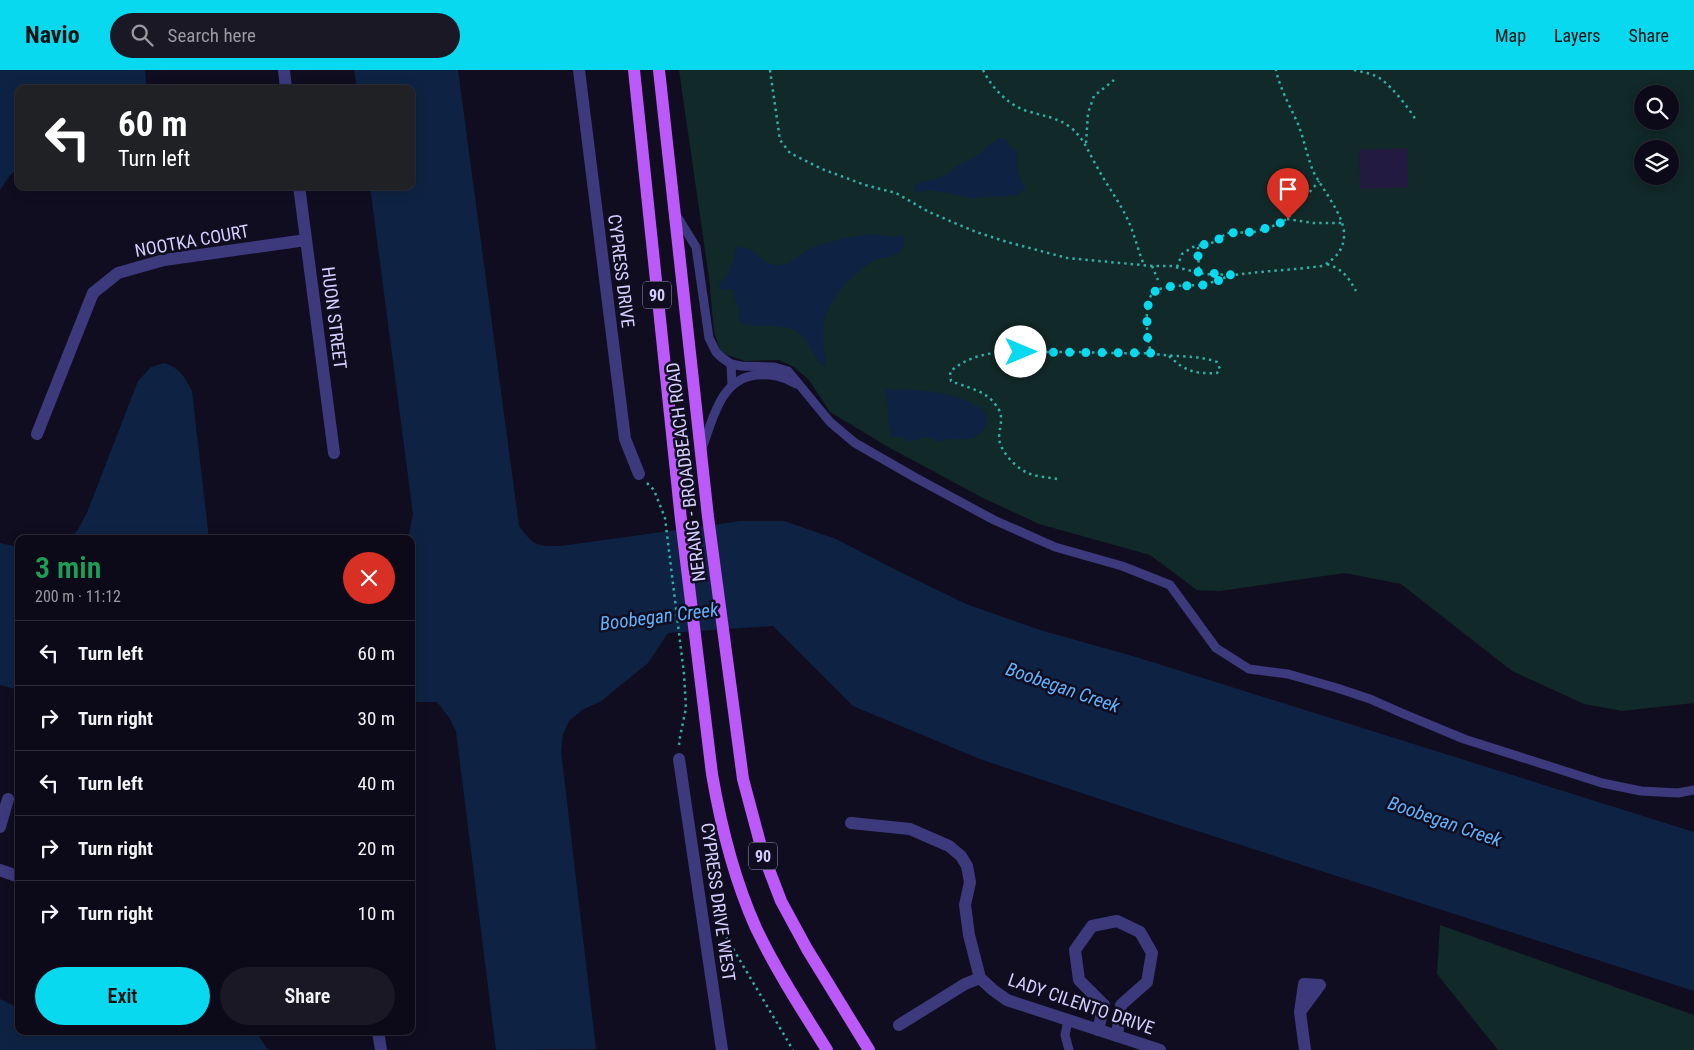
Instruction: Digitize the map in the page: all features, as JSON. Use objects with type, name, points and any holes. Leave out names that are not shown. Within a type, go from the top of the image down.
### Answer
[{"type":"main road","name":"NERANG - BROADBEACH ROAD","points":[[634,70],[681,520],[712,774],[725,840],[733,868],[756,927],[826,1050]]},
{"type":"main road","name":"NERANG - BROADBEACH ROAD","points":[[659,70],[708,517],[743,779],[763,854],[781,901],[799,936],[869,1050]]},
{"type":"street","points":[[284,70],[286,85]]},
{"type":"street","name":"CYPRESS DRIVE","points":[[578,70],[625,439],[639,474]]},
{"type":"street","name":"HUON STREET","points":[[300,190],[334,453]]},
{"type":"street","name":"NOOTKA COURT","points":[[37,434],[93,293],[118,273],[164,260],[306,240]]},
{"type":"street","name":"CYPRESS DRIVE WEST","points":[[679,759],[722,1050]]},
{"type":"street","points":[[0,827],[8,799]]},
{"type":"street","points":[[851,824],[910,828],[949,846],[961,856],[967,866],[970,882],[965,905],[969,935],[980,978],[965,984],[898,1025]]},
{"type":"street","points":[[0,870],[15,876]]},
{"type":"street","points":[[1098,1030],[1104,1005],[1079,980],[1075,950],[1092,926],[1117,921],[1140,932],[1152,953],[1147,982],[1121,1004],[1118,1036]]},
{"type":"street","name":"LADY CILENTO DRIVE","points":[[980,978],[1007,1000],[1160,1050]]},
{"type":"street","points":[[1300,1012],[1305,1050]]},
{"type":"street","points":[[379,1035],[381,1050]]},
{"type":"lane","points":[[674,212],[696,247],[709,338],[716,352],[731,364],[748,367],[781,368],[792,374],[830,422],[855,443],[994,520],[1055,547],[1122,566],[1170,585],[1216,648],[1249,670],[1288,674],[1338,688],[1370,699],[1464,738],[1602,783],[1641,791],[1678,793],[1694,790]]},
{"type":"lane","points":[[731,364],[732,385]]},
{"type":"lane","points":[[701,450],[720,402],[736,382],[750,376],[763,374],[777,375],[801,387]]},
{"type":"lane","points":[[1068,1021],[1065,1035],[1069,1050]]},
{"type":"path","points":[[770,70],[780,140],[790,153],[839,177],[896,193],[929,212],[976,232],[1067,258],[1177,267],[1198,272],[1232,275],[1310,268],[1326,264],[1338,255],[1344,236],[1342,223],[1313,170],[1298,124],[1276,70]]},
{"type":"path","points":[[983,70],[1000,94],[1015,107],[1057,119],[1069,126],[1086,144],[1125,214],[1144,265]]},
{"type":"path","points":[[1354,70],[1369,73],[1381,79],[1408,107],[1416,120]]},
{"type":"path","points":[[1086,144],[1088,112],[1094,96],[1114,80]]},
{"type":"path","points":[[1177,267],[1182,254],[1187,250],[1215,242],[1227,233],[1254,232],[1288,219],[1318,181]]},
{"type":"path","points":[[1288,219],[1313,223],[1342,223]]},
{"type":"path","points":[[1198,246],[1198,272]]},
{"type":"path","points":[[1326,264],[1346,274],[1356,291]]},
{"type":"path","points":[[1152,266],[1158,280]]},
{"type":"path","points":[[1151,353],[1147,338],[1150,297],[1153,293],[1167,287],[1202,285],[1232,275]]},
{"type":"path","points":[[1057,479],[1026,472],[1011,459],[1000,442],[1002,418],[994,402],[977,391],[951,381],[950,372],[973,358],[1002,352],[1151,353],[1210,359],[1216,362],[1220,369],[1217,372],[1197,372],[1182,368],[1169,356]]},
{"type":"path","points":[[639,474],[654,490],[665,518],[684,674],[686,708],[680,737],[679,759]]},
{"type":"path","points":[[703,923],[722,930],[793,1050]]},
{"type":"green space","points":[[679,70],[1694,70],[1694,703],[1622,711],[1584,704],[1512,671],[1401,584],[1345,573],[1220,591],[1197,590],[1150,555],[1039,524],[983,498],[890,448],[830,412],[809,380],[794,367],[779,360],[745,361],[721,353],[714,332],[709,278]]},
{"type":"green space","points":[[1440,925],[1694,1015],[1694,1050],[1498,1050],[1437,974]]},
{"type":"water","points":[[0,70],[145,70],[147,85],[15,85],[15,172],[10,175],[0,190]]},
{"type":"water","name":"Boobegan Creek","points":[[354,70],[458,70],[519,526],[528,538],[536,544],[561,546],[741,521],[784,521],[836,539],[966,604],[1040,630],[1136,657],[1694,832],[1694,991],[980,759],[853,706],[773,626],[668,633],[648,663],[600,702],[582,710],[569,721],[563,734],[561,751],[596,1049],[496,1050],[456,731],[448,716],[437,702],[415,702],[415,535],[409,535],[413,514],[371,190],[415,190],[415,85],[356,85]]},
{"type":"water","points":[[1000,138],[1005,138],[1010,147],[1018,153],[1018,171],[1025,189],[1017,195],[973,198],[931,190],[916,192],[914,185],[948,174],[959,165],[980,154],[985,148]]},
{"type":"water","points":[[873,234],[895,237],[903,235],[904,246],[893,256],[874,260],[866,265],[836,295],[826,316],[823,338],[826,363],[821,366],[805,339],[796,331],[780,326],[757,326],[740,323],[739,310],[732,289],[720,290],[719,283],[731,267],[736,247],[750,250],[773,265],[781,265],[819,245]]},
{"type":"water","points":[[164,363],[174,368],[187,381],[192,391],[209,535],[73,535],[87,513],[138,381],[151,367]]},
{"type":"water","points":[[887,388],[932,392],[960,398],[978,406],[982,410],[987,417],[986,425],[979,434],[969,439],[948,439],[938,442],[929,437],[906,441],[904,437],[890,437],[892,431],[889,427],[885,393]]},
{"type":"water","points":[[0,543],[15,546],[15,689],[0,685]]},
{"type":"water","points":[[0,999],[15,1006],[15,1035],[258,1035],[268,1050],[0,1050]]},
{"type":"building","points":[[1407,148],[1408,187],[1360,189],[1359,150]]},
{"type":"route","points":[[1021,352],[1151,353],[1147,338],[1147,326],[1148,307],[1153,293],[1167,287],[1202,285],[1232,275],[1198,272],[1198,246],[1215,242],[1227,233],[1254,232],[1288,219]]}]
